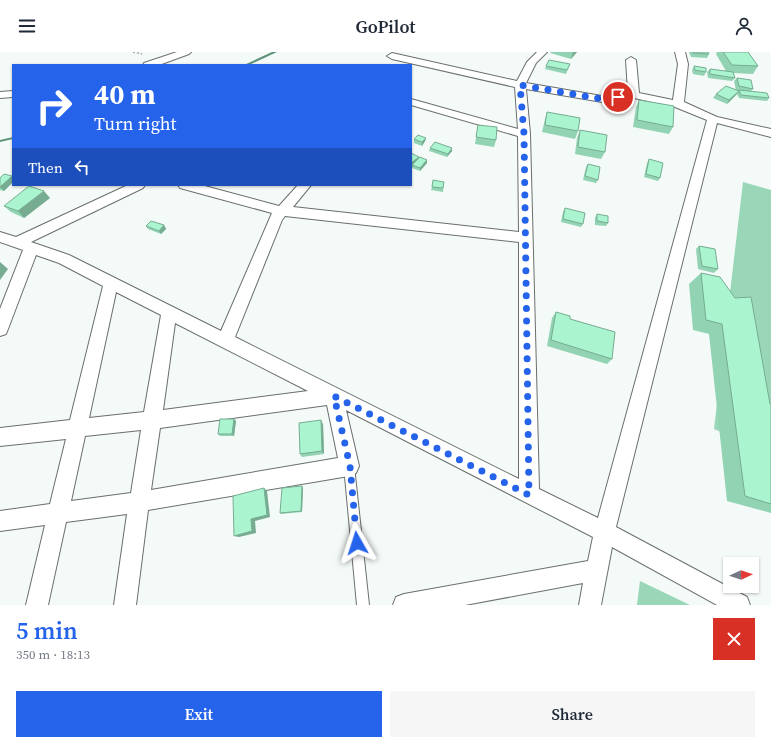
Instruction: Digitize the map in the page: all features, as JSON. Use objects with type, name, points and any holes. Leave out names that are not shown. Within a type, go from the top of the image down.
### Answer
[{"type":"street","points":[[152,64],[186,52]]},
{"type":"street","points":[[529,495],[524,134],[520,85],[532,62],[542,52]]},
{"type":"street","points":[[678,104],[683,64],[680,52]]},
{"type":"street","points":[[392,56],[520,85],[602,99],[634,95],[678,104],[713,118],[771,133]]},
{"type":"street","points":[[631,60],[634,95]]},
{"type":"street","points":[[0,95],[12,94]]},
{"type":"street","points":[[412,102],[524,134]]},
{"type":"street","points":[[590,605],[604,532],[713,118]]},
{"type":"street","points":[[16,242],[137,186]]},
{"type":"street","points":[[188,186],[282,212],[526,238]]},
{"type":"street","points":[[225,341],[276,218],[304,186]]},
{"type":"street","points":[[16,242],[64,259],[604,532],[738,605]]},
{"type":"street","points":[[0,329],[16,242]]},
{"type":"street","points":[[37,605],[111,283]]},
{"type":"street","points":[[125,605],[139,502],[169,313]]},
{"type":"street","points":[[0,437],[152,420],[334,396]]},
{"type":"street","points":[[0,521],[139,502],[350,466],[334,396]]},
{"type":"street","points":[[404,605],[597,570]]},
{"type":"lane","points":[[350,466],[363,605]]},
{"type":"green space","points":[[743,182],[771,190],[771,453],[714,429]]},
{"type":"green space","points":[[640,581],[690,605],[637,605]]},
{"type":"building","points":[[708,52],[709,54],[693,53]]},
{"type":"building","points":[[723,52],[748,52],[758,66],[732,65]]},
{"type":"building","points":[[549,60],[570,64],[567,70],[546,66]]},
{"type":"building","points":[[694,66],[706,68],[706,72],[695,70]]},
{"type":"building","points":[[710,69],[733,72],[735,78],[710,74]]},
{"type":"building","points":[[737,78],[751,80],[753,89],[739,86]]},
{"type":"building","points":[[726,86],[739,91],[729,100],[716,94]]},
{"type":"building","points":[[739,90],[767,93],[769,98],[741,95]]},
{"type":"building","points":[[639,100],[674,106],[673,127],[637,120]]},
{"type":"building","points":[[547,112],[580,118],[578,131],[545,125]]},
{"type":"building","points":[[478,125],[497,127],[496,140],[476,137]]},
{"type":"building","points":[[580,130],[607,135],[605,152],[578,147]]},
{"type":"building","points":[[418,135],[426,138],[422,142],[414,139]]},
{"type":"building","points":[[435,142],[452,148],[448,154],[430,148]]},
{"type":"building","points":[[412,154],[419,157],[412,162]]},
{"type":"building","points":[[420,157],[427,160],[420,168],[412,165]]},
{"type":"building","points":[[649,159],[663,163],[660,178],[646,174]]},
{"type":"building","points":[[588,164],[600,167],[598,180],[585,176]]},
{"type":"building","points":[[4,174],[12,176],[0,187],[0,178]]},
{"type":"building","points":[[433,180],[444,182],[443,188],[432,187]]},
{"type":"building","points":[[29,186],[44,191],[18,211],[4,206]]},
{"type":"building","points":[[565,208],[585,213],[583,224],[563,219]]},
{"type":"building","points":[[597,214],[608,216],[608,223],[597,221]]},
{"type":"building","points":[[151,221],[164,225],[159,231],[146,226]]},
{"type":"building","points":[[699,246],[715,249],[718,269],[702,266]]},
{"type":"building","points":[[701,273],[720,277],[735,298],[751,297],[771,404],[771,504],[745,496],[722,324],[706,320]]},
{"type":"building","points":[[556,312],[570,316],[570,319],[615,332],[612,359],[551,340]]},
{"type":"building","points":[[220,419],[234,419],[232,434],[218,434]]},
{"type":"building","points":[[321,420],[322,451],[300,454],[299,423]]},
{"type":"building","points":[[302,486],[301,511],[280,513],[282,488]]},
{"type":"building","points":[[264,488],[267,515],[251,519],[252,531],[234,536],[233,496]]},
{"type":"waterway","points":[[248,64],[275,52]]},
{"type":"waterway","points":[[0,141],[12,138]]},
{"type":"route","points":[[357,543],[350,466],[334,396],[529,495],[524,134],[520,85],[602,99],[618,97]]}]
